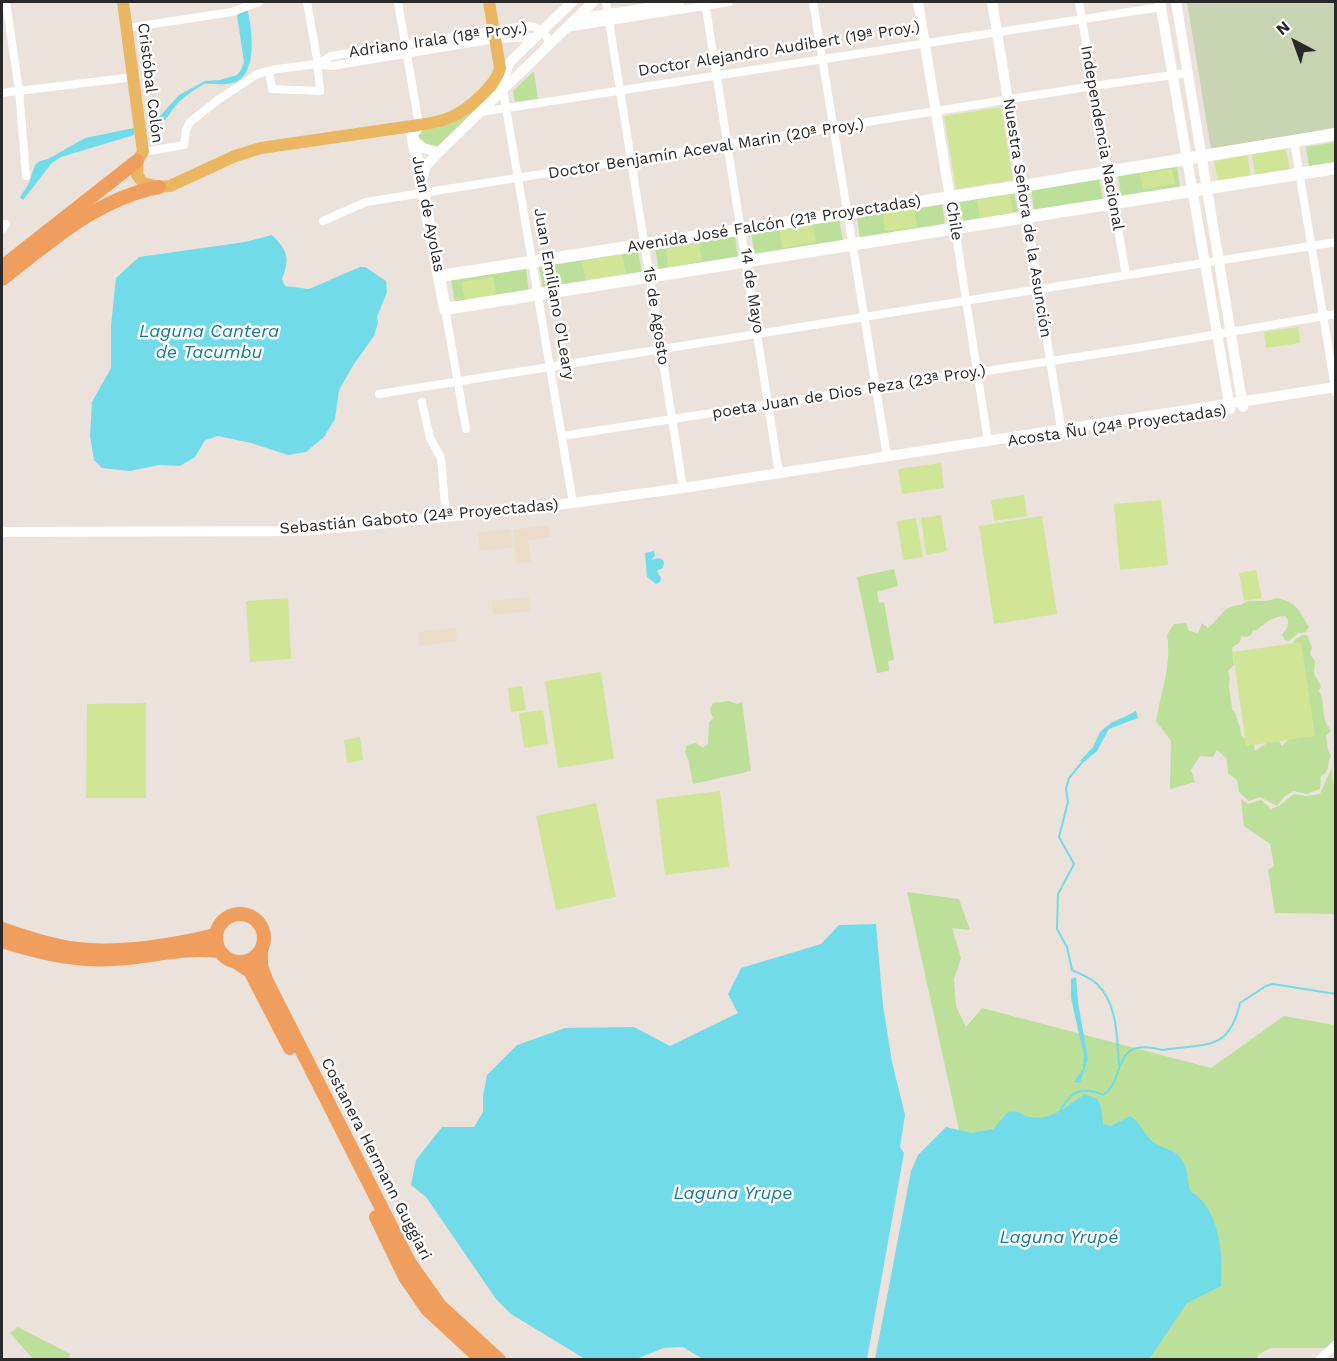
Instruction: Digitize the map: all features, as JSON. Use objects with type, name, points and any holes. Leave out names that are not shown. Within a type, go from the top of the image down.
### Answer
[{"type":"highway","points":[[4,264],[140,157]]},
{"type":"highway","points":[[2,279],[103,205],[159,187]]},
{"type":"highway","points":[[2,941],[42,954],[94,960],[205,949],[219,951],[229,960],[236,962],[250,960],[261,950],[264,942],[262,927],[251,916],[244,914],[228,916],[222,921],[215,935],[219,951]]},
{"type":"highway","points":[[2,930],[60,946],[106,950],[188,941],[215,935]]},
{"type":"highway","name":"Costanera Hermann Guggiari","points":[[261,950],[261,966],[267,982],[409,1262],[440,1306],[499,1359]]},
{"type":"highway","name":"Costanera Hermann Guggiari","points":[[236,962],[250,971],[257,983],[405,1277],[427,1309],[482,1359]]},
{"type":"main road","name":"Cristóbal Colón","points":[[123,2],[141,133],[140,157],[136,175],[143,183],[159,187]]},
{"type":"main road","name":"Juan Emiliano O'Leary","points":[[489,2],[500,68],[498,88]]},
{"type":"main road","points":[[159,187],[183,182],[235,156],[261,148],[400,128],[415,133],[450,118],[498,88]]},
{"type":"main road","name":"Juan de Ayolas","points":[[415,133],[445,309]]},
{"type":"main road","name":"Avenida José Falcón (21ª Proyectadas)","points":[[440,276],[1022,186],[1335,134]]},
{"type":"main road","name":"Avenida José Falcón (21ª Proyectadas)","points":[[445,309],[1335,168]]},
{"type":"street","points":[[6,2],[19,90],[26,176]]},
{"type":"street","points":[[127,28],[232,12],[256,2]]},
{"type":"street","points":[[269,71],[272,89],[319,92],[307,2]]},
{"type":"street","name":"Juan de Ayolas","points":[[398,2],[415,133]]},
{"type":"street","points":[[422,180],[426,166],[481,112],[498,88],[510,62],[572,2]]},
{"type":"street","points":[[498,88],[547,47],[593,2]]},
{"type":"street","name":"15 de Agosto","points":[[606,2],[683,488]]},
{"type":"street","points":[[566,28],[680,2]]},
{"type":"street","points":[[576,18],[608,17],[705,3],[729,2]]},
{"type":"street","points":[[813,2],[887,456],[991,441]]},
{"type":"street","name":"Chile","points":[[918,2],[966,302],[991,441]]},
{"type":"street","name":"Nuestra Señora de la Asunción","points":[[992,2],[1062,431]]},
{"type":"street","name":"Independencia Nacional","points":[[1079,2],[1126,275]]},
{"type":"street","points":[[1176,2],[1242,405]]},
{"type":"street","name":"14 de Mayo","points":[[705,3],[770,404],[779,474]]},
{"type":"street","points":[[1160,4],[1229,407]]},
{"type":"street","name":"Doctor Alejandro Audibert (19ª Proy.)","points":[[481,112],[1082,19],[1160,4]]},
{"type":"street","name":"Adriano Irala (18ª Proy.)","points":[[140,157],[184,145],[186,130],[190,122],[257,74],[317,64],[331,56],[406,50],[494,35],[539,34],[547,36],[547,47]]},
{"type":"street","name":"Doctor Benjamín Aceval Marin (20ª Proy.)","points":[[323,221],[366,202],[1093,86],[1188,73]]},
{"type":"street","points":[[2,93],[134,77]]},
{"type":"street","name":"Juan Emiliano O'Leary","points":[[498,88],[507,109],[573,503]]},
{"type":"street","points":[[415,133],[423,148],[439,152]]},
{"type":"street","points":[[1294,141],[1335,390]]},
{"type":"street","points":[[379,394],[1335,242]]},
{"type":"street","name":"Juan de Ayolas","points":[[445,309],[466,429]]},
{"type":"street","name":"poeta Juan de Dios Peza (23ª Proy.)","points":[[561,436],[1136,348],[1335,314]]},
{"type":"street","name":"Acosta Ñu (24ª Proyectadas)","points":[[991,441],[997,438],[1062,431],[1335,390]]},
{"type":"street","points":[[422,402],[430,438],[441,458],[446,517]]},
{"type":"street","name":"Sebastián Gaboto (24ª Proyectadas)","points":[[2,532],[302,531],[573,503],[779,474],[887,456]]},
{"type":"street","points":[[1319,1359],[1335,1344]]},
{"type":"shaded area","points":[[548,525],[551,537],[528,541],[531,562],[516,564],[513,530]]},
{"type":"shaded area","points":[[511,529],[513,548],[480,551],[477,533]]},
{"type":"shaded area","points":[[529,597],[531,611],[493,615],[492,601]]},
{"type":"shaded area","points":[[456,627],[457,641],[419,646],[418,632]]},
{"type":"green space","points":[[1187,2],[1335,2],[1335,128],[1211,149]]},
{"type":"green space","points":[[534,71],[538,99],[515,102],[513,91]]},
{"type":"green space","points":[[495,84],[497,89],[437,149],[426,146],[421,141],[416,131],[451,124]]},
{"type":"green space","points":[[1001,107],[1013,180],[956,189],[944,116]]},
{"type":"green space","points":[[1335,142],[1335,163],[1309,167],[1306,147]]},
{"type":"green space","points":[[1286,149],[1290,170],[1255,175],[1252,154]]},
{"type":"green space","points":[[1247,155],[1251,176],[1218,182],[1214,161]]},
{"type":"green space","points":[[1177,167],[1180,187],[1121,196],[1118,176]]},
{"type":"green space","points":[[1172,169],[1175,184],[1143,189],[1140,174]]},
{"type":"green space","points":[[1099,177],[1103,200],[1034,211],[1031,189]]},
{"type":"green space","points":[[1014,191],[1018,213],[963,222],[959,200]]},
{"type":"green space","points":[[1010,195],[1013,213],[980,219],[977,200]]},
{"type":"green space","points":[[942,203],[945,225],[860,238],[857,217]]},
{"type":"green space","points":[[914,209],[917,227],[885,231],[883,214]]},
{"type":"green space","points":[[839,219],[843,241],[755,255],[751,233]]},
{"type":"green space","points":[[813,225],[816,242],[782,248],[780,230]]},
{"type":"green space","points":[[735,236],[738,257],[659,271],[655,248]]},
{"type":"green space","points":[[699,243],[702,261],[668,267],[666,249]]},
{"type":"green space","points":[[638,251],[642,273],[543,288],[539,266]]},
{"type":"green space","points":[[622,254],[626,276],[586,282],[582,261]]},
{"type":"green space","points":[[526,269],[529,292],[455,303],[451,280]]},
{"type":"green space","points":[[493,277],[496,295],[465,300],[462,282]]},
{"type":"green space","points":[[1298,327],[1300,343],[1266,348],[1264,332]]},
{"type":"green space","points":[[941,463],[944,488],[902,494],[898,469]]},
{"type":"green space","points":[[1024,495],[1027,516],[994,521],[991,500]]},
{"type":"green space","points":[[1161,500],[1168,565],[1120,570],[1114,504]]},
{"type":"green space","points":[[941,515],[947,551],[926,555],[921,518]]},
{"type":"green space","points":[[1042,516],[1057,614],[994,624],[979,526]]},
{"type":"green space","points":[[916,518],[923,557],[903,560],[897,521]]},
{"type":"green space","points":[[894,569],[898,586],[877,592],[879,603],[884,602],[894,660],[888,661],[889,671],[877,673],[857,577]]},
{"type":"green space","points":[[1256,570],[1262,598],[1244,601],[1239,573]]},
{"type":"green space","points":[[288,598],[291,659],[250,662],[246,601]]},
{"type":"green space","points":[[1278,598],[1294,605],[1309,627],[1306,632],[1298,633],[1289,641],[1285,640],[1282,635],[1288,626],[1288,620],[1285,616],[1281,616],[1253,630],[1247,637],[1241,636],[1240,642],[1232,648],[1234,665],[1228,671],[1232,709],[1236,714],[1241,735],[1245,739],[1253,739],[1255,751],[1270,741],[1279,741],[1282,746],[1291,737],[1306,735],[1310,738],[1305,727],[1292,648],[1294,641],[1302,635],[1307,635],[1312,647],[1310,654],[1315,661],[1314,674],[1321,686],[1319,691],[1323,701],[1325,720],[1331,730],[1326,736],[1331,756],[1328,769],[1321,777],[1320,789],[1307,794],[1293,791],[1285,796],[1277,806],[1260,797],[1249,801],[1239,792],[1237,780],[1228,773],[1227,759],[1217,750],[1213,757],[1200,756],[1191,770],[1195,782],[1170,789],[1171,741],[1156,721],[1167,668],[1167,635],[1174,624],[1186,623],[1189,631],[1198,633],[1202,623],[1208,628],[1230,607],[1248,601]]},
{"type":"green space","points":[[1301,642],[1315,736],[1246,746],[1233,652]]},
{"type":"green space","points":[[601,672],[614,759],[558,768],[545,681]]},
{"type":"green space","points":[[522,686],[526,710],[511,712],[508,688]]},
{"type":"green space","points":[[729,701],[737,704],[742,702],[751,771],[693,784],[685,753],[687,745],[696,743],[703,748],[708,744],[709,723],[713,718],[710,710],[713,703]]},
{"type":"green space","points":[[146,703],[146,798],[86,798],[87,704]]},
{"type":"green space","points":[[543,710],[548,744],[524,748],[519,713]]},
{"type":"green space","points":[[360,737],[363,760],[347,763],[344,740]]},
{"type":"green space","points":[[1332,767],[1333,783],[1336,786],[1335,914],[1275,913],[1268,870],[1274,866],[1270,844],[1244,826],[1241,799],[1248,804],[1261,800],[1271,809],[1279,806],[1294,794],[1306,796],[1320,794]]},
{"type":"green space","points":[[720,791],[729,867],[665,875],[656,799]]},
{"type":"green space","points":[[596,803],[616,897],[556,910],[536,816]]},
{"type":"green space","points":[[907,892],[959,899],[970,930],[952,928],[961,958],[954,979],[956,1006],[966,1027],[982,1008],[1211,1068],[1284,1016],[1335,1025],[1335,1348],[1271,1348],[1259,1354],[1256,1360],[1009,1359]]},
{"type":"green space","points":[[18,1327],[70,1354],[69,1359],[33,1359],[10,1333]]},
{"type":"water","points":[[247,8],[252,48],[248,69],[243,77],[232,83],[204,84],[183,98],[159,125],[148,129],[148,121],[161,115],[179,95],[205,81],[237,75],[244,62],[237,15]]},
{"type":"water","points":[[134,128],[134,135],[61,157],[52,163],[23,200],[20,197],[29,183],[35,165],[40,161],[48,159],[85,138]]},
{"type":"water","name":"Laguna Cantera de Tacumbu","points":[[272,235],[286,255],[286,266],[282,279],[285,286],[309,289],[360,267],[365,267],[386,281],[387,292],[377,317],[374,336],[339,390],[335,419],[324,437],[306,452],[288,455],[251,443],[218,436],[205,440],[195,457],[180,466],[159,465],[130,471],[102,468],[94,460],[90,436],[92,402],[111,368],[111,326],[116,278],[139,257],[245,242]]},
{"type":"water","points":[[654,551],[655,556],[651,560],[658,558],[664,563],[663,568],[657,571],[661,578],[656,584],[647,577],[645,553]]},
{"type":"water","points":[[1136,711],[1138,718],[1109,729],[1097,751],[1084,762],[1080,761],[1093,747],[1100,732]]},
{"type":"water","name":"Laguna Yrupe","points":[[876,924],[883,1006],[892,1062],[905,1115],[900,1147],[904,1153],[867,1359],[703,1359],[683,1347],[664,1348],[636,1359],[585,1359],[511,1314],[496,1299],[426,1197],[411,1185],[416,1160],[442,1127],[474,1127],[483,1112],[487,1075],[517,1045],[565,1028],[634,1027],[670,1046],[738,1013],[728,994],[741,968],[821,944],[839,925]]},
{"type":"water","points":[[1076,977],[1088,1059],[1080,1083],[1074,1082],[1083,1069],[1084,1056],[1071,998],[1071,979]]},
{"type":"water","name":"Laguna Yrupé","points":[[1085,1094],[1097,1099],[1101,1106],[1103,1124],[1111,1126],[1130,1116],[1154,1143],[1179,1155],[1186,1170],[1190,1191],[1208,1209],[1214,1221],[1220,1247],[1221,1286],[1187,1303],[1149,1359],[875,1359],[911,1171],[918,1155],[946,1127],[972,1133],[993,1129],[1008,1112],[1018,1112],[1030,1117],[1046,1117],[1060,1111]]},
{"type":"waterway","points":[[1111,724],[1122,719]]},
{"type":"waterway","points":[[1084,760],[1069,778],[1066,789],[1068,802],[1059,837],[1074,864],[1058,894],[1057,929],[1067,947],[1072,970],[1095,982],[1109,1001],[1117,1033],[1119,1065]]},
{"type":"waterway","points":[[1058,1114],[1076,1092],[1088,1090],[1103,1095],[1110,1088],[1122,1061],[1134,1049],[1146,1047],[1162,1050],[1190,1047],[1213,1043],[1222,1038],[1235,1019],[1240,1003],[1266,986],[1273,984],[1336,994]]}]
